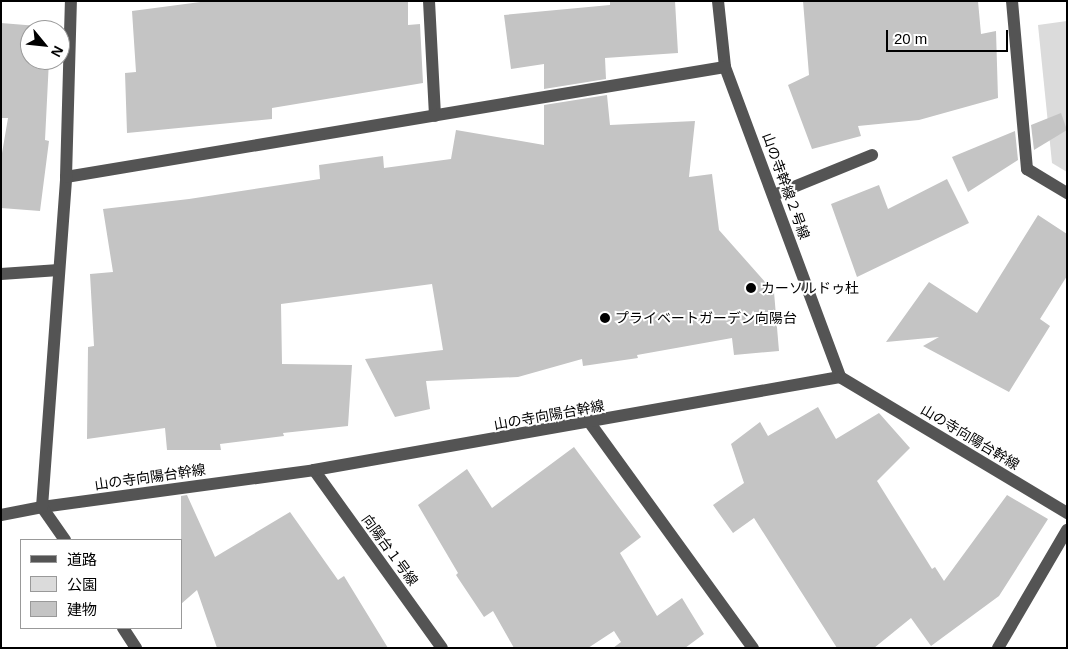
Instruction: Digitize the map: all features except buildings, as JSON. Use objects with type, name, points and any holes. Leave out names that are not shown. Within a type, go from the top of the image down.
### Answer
[{"type":"street","points":[[64,539],[42,507],[66,177],[71,1]]},
{"type":"street","points":[[429,1],[435,116]]},
{"type":"street","name":"山の寺幹線２号線","points":[[718,1],[725,67],[840,377]]},
{"type":"street","points":[[1012,1],[1028,169],[1067,193]]},
{"type":"street","points":[[66,177],[725,67]]},
{"type":"street","points":[[774,195],[872,154]]},
{"type":"street","points":[[1,274],[60,270]]},
{"type":"street","name":"山の寺向陽台幹線","points":[[1,515],[42,507],[314,470],[590,423],[840,377],[1067,512]]},
{"type":"street","points":[[590,423],[754,648]]},
{"type":"street","name":"向陽台１号線","points":[[314,470],[442,648]]},
{"type":"street","points":[[998,648],[1067,530]]},
{"type":"street","points":[[124,629],[136,648]]},
{"type":"green space","points":[[1067,21],[1067,172],[1052,163],[1038,25]]},
{"type":"place","name":"カーソルドゥ杜","points":[[751,288]]},
{"type":"place","name":"プライベートガーデン向陽台","points":[[605,318]]}]
